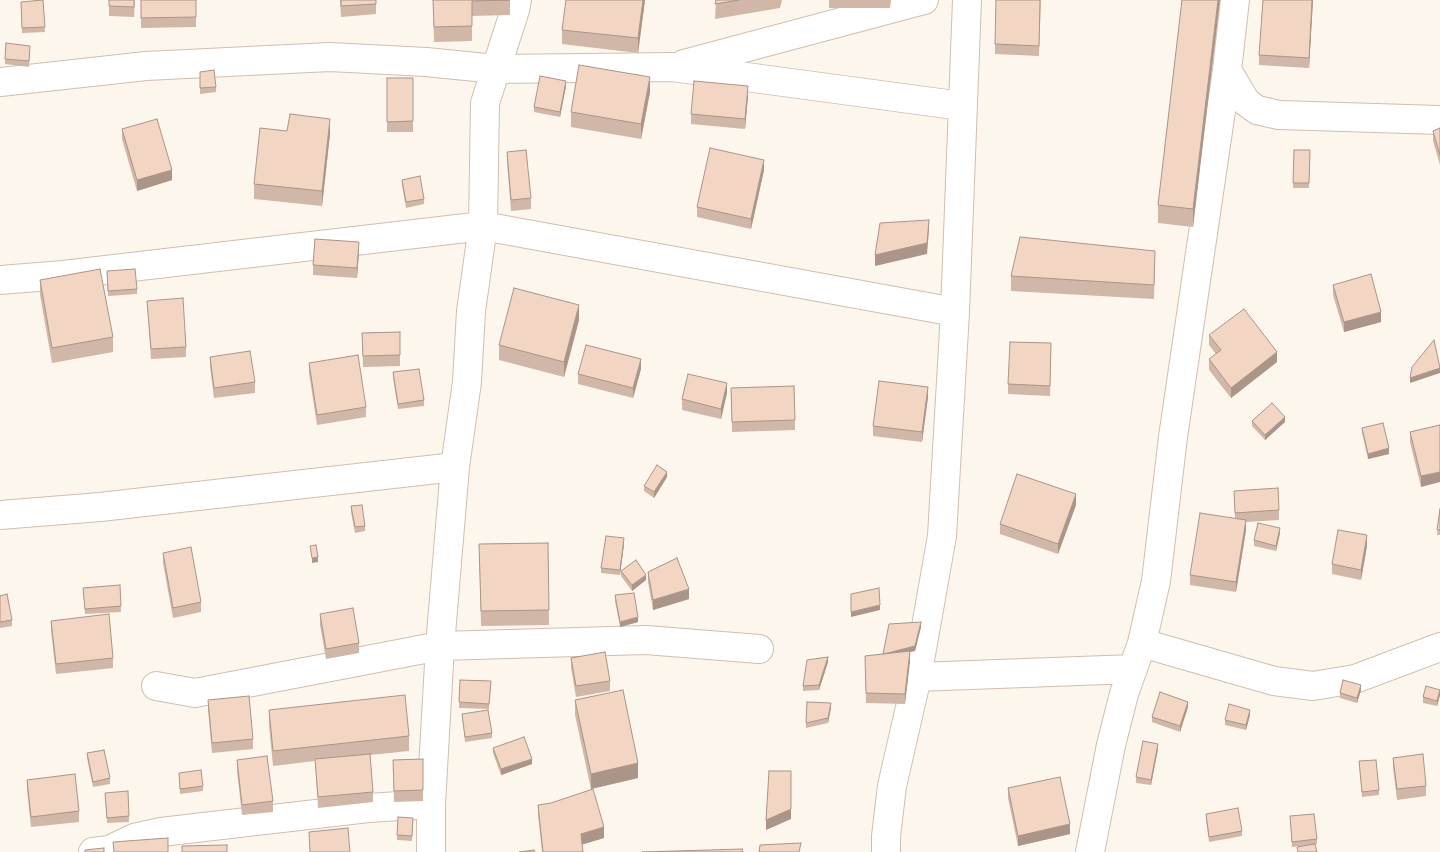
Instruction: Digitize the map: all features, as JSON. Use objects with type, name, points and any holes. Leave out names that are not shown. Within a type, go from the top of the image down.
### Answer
[{"type":"street","points":[[431,852],[431,804],[440,646],[455,467],[467,382],[471,311],[483,226],[485,103],[517,0]]},
{"type":"street","points":[[672,67],[924,0]]},
{"type":"street","points":[[886,852],[892,786],[917,676],[942,536],[955,312],[967,0]]},
{"type":"street","points":[[1090,852],[1111,745],[1124,694],[1142,643],[1156,581],[1173,437],[1227,70],[1235,0]]},
{"type":"street","points":[[0,82],[146,66],[330,57],[426,62],[496,69],[672,67],[962,106]]},
{"type":"street","points":[[1227,70],[1246,102],[1257,110],[1279,115],[1440,120]]},
{"type":"street","points":[[0,280],[63,275],[483,226],[955,312]]},
{"type":"street","points":[[0,515],[100,507],[455,467]]},
{"type":"street","points":[[156,686],[196,693],[440,646],[646,640],[759,649]]},
{"type":"street","points":[[1142,643],[1222,668],[1274,681],[1313,686],[1355,680],[1440,647]]},
{"type":"street","points":[[917,676],[1133,669]]},
{"type":"street","points":[[93,852],[109,850],[134,838],[162,832],[368,808],[431,804]]},
{"type":"building","points":[[43,0],[45,27],[22,28],[21,2]]},
{"type":"building","points":[[109,0],[134,0],[134,7],[109,6]]},
{"type":"building","points":[[141,0],[196,0],[196,17],[141,18]]},
{"type":"building","points":[[341,0],[376,0],[376,4],[341,6]]},
{"type":"building","points":[[433,0],[510,0],[472,1],[472,26],[434,27]]},
{"type":"building","points":[[566,0],[643,0],[638,38],[562,30]]},
{"type":"building","points":[[716,0],[739,0],[715,4]]},
{"type":"building","points":[[996,0],[1040,0],[1039,46],[995,44]]},
{"type":"building","points":[[1182,0],[1218,0],[1193,209],[1158,205]]},
{"type":"building","points":[[1263,0],[1312,0],[1309,58],[1259,55]]},
{"type":"building","points":[[6,43],[30,46],[29,61],[5,59]]},
{"type":"building","points":[[579,65],[650,77],[641,124],[571,112]]},
{"type":"building","points":[[214,70],[216,87],[200,88],[200,72]]},
{"type":"building","points":[[540,76],[566,81],[560,112],[534,107]]},
{"type":"building","points":[[387,78],[413,78],[413,121],[387,122]]},
{"type":"building","points":[[694,81],[748,86],[745,119],[691,114]]},
{"type":"building","points":[[290,114],[330,119],[322,191],[254,184],[260,128],[287,131]]},
{"type":"building","points":[[157,119],[172,170],[137,180],[122,129]]},
{"type":"building","points":[[1440,128],[1440,155],[1433,131]]},
{"type":"building","points":[[710,148],[764,160],[751,219],[697,207]]},
{"type":"building","points":[[526,150],[531,198],[511,200],[507,152]]},
{"type":"building","points":[[1294,150],[1310,150],[1309,183],[1293,183]]},
{"type":"building","points":[[420,176],[424,199],[406,202],[402,180]]},
{"type":"building","points":[[929,220],[927,243],[875,255],[880,223]]},
{"type":"building","points":[[1020,237],[1155,251],[1154,285],[1011,276]]},
{"type":"building","points":[[315,239],[359,242],[357,268],[313,265]]},
{"type":"building","points":[[100,269],[113,337],[52,348],[40,280]]},
{"type":"building","points":[[135,269],[137,289],[108,291],[107,271]]},
{"type":"building","points":[[1371,274],[1381,312],[1344,322],[1333,285]]},
{"type":"building","points":[[514,288],[579,305],[564,362],[499,345]]},
{"type":"building","points":[[183,298],[186,347],[151,349],[147,301]]},
{"type":"building","points":[[1244,309],[1277,352],[1231,388],[1209,359],[1221,350],[1209,335]]},
{"type":"building","points":[[400,332],[400,355],[363,356],[362,333]]},
{"type":"building","points":[[1434,340],[1440,368],[1410,378],[1412,367]]},
{"type":"building","points":[[1010,342],[1051,343],[1050,386],[1008,384]]},
{"type":"building","points":[[586,345],[641,359],[633,388],[578,374]]},
{"type":"building","points":[[250,351],[255,382],[214,388],[210,357]]},
{"type":"building","points":[[358,355],[366,407],[317,415],[309,363]]},
{"type":"building","points":[[419,369],[424,400],[398,404],[393,372]]},
{"type":"building","points":[[688,374],[727,383],[721,409],[682,399]]},
{"type":"building","points":[[879,381],[928,387],[922,432],[873,426]]},
{"type":"building","points":[[794,386],[795,420],[732,422],[731,388]]},
{"type":"building","points":[[1272,403],[1285,417],[1265,435],[1252,421]]},
{"type":"building","points":[[1383,423],[1389,448],[1368,454],[1362,428]]},
{"type":"building","points":[[1440,425],[1440,472],[1421,476],[1410,432]]},
{"type":"building","points":[[657,465],[667,472],[654,492],[644,486]]},
{"type":"building","points":[[1017,474],[1076,494],[1058,544],[1000,524]]},
{"type":"building","points":[[1278,488],[1279,510],[1235,513],[1234,491]]},
{"type":"building","points":[[362,505],[365,526],[355,527],[351,506]]},
{"type":"building","points":[[1440,509],[1440,530],[1437,530]]},
{"type":"building","points":[[1200,513],[1246,520],[1236,582],[1190,575]]},
{"type":"building","points":[[1258,523],[1280,528],[1276,546],[1254,540]]},
{"type":"building","points":[[1338,530],[1367,535],[1361,570],[1332,564]]},
{"type":"building","points":[[606,536],[624,538],[620,570],[601,568]]},
{"type":"building","points":[[548,543],[549,610],[481,611],[479,544]]},
{"type":"building","points":[[316,545],[318,557],[312,558],[310,546]]},
{"type":"building","points":[[191,547],[201,602],[173,608],[163,553]]},
{"type":"building","points":[[677,558],[689,589],[653,600],[648,572]]},
{"type":"building","points":[[636,560],[646,575],[632,585],[621,571]]},
{"type":"building","points":[[120,585],[121,606],[85,609],[83,588]]},
{"type":"building","points":[[879,588],[880,605],[851,612],[851,594]]},
{"type":"building","points":[[634,593],[638,617],[620,622],[615,595]]},
{"type":"building","points":[[7,594],[12,620],[0,622],[0,596]]},
{"type":"building","points":[[353,608],[359,643],[326,649],[320,614]]},
{"type":"building","points":[[109,614],[113,658],[56,664],[51,621]]},
{"type":"building","points":[[921,622],[915,646],[883,654],[889,624]]},
{"type":"building","points":[[910,651],[905,694],[866,693],[865,656]]},
{"type":"building","points":[[605,652],[610,681],[576,686],[571,658]]},
{"type":"building","points":[[828,657],[819,685],[803,686],[807,660]]},
{"type":"building","points":[[460,680],[491,681],[489,704],[459,702]]},
{"type":"building","points":[[1343,680],[1361,685],[1357,698],[1340,693]]},
{"type":"building","points":[[1426,686],[1440,690],[1437,701],[1423,697]]},
{"type":"building","points":[[623,690],[638,763],[591,774],[575,700]]},
{"type":"building","points":[[1160,692],[1188,702],[1180,726],[1152,717]]},
{"type":"building","points":[[405,695],[409,736],[273,751],[269,710]]},
{"type":"building","points":[[249,696],[253,739],[212,743],[208,700]]},
{"type":"building","points":[[807,702],[831,703],[828,718],[806,723]]},
{"type":"building","points":[[1229,704],[1250,710],[1246,725],[1225,720]]},
{"type":"building","points":[[488,710],[492,733],[465,737],[462,714]]},
{"type":"building","points":[[524,737],[532,759],[501,769],[493,748]]},
{"type":"building","points":[[1143,741],[1158,744],[1151,780],[1136,777]]},
{"type":"building","points":[[104,750],[110,778],[93,782],[87,753]]},
{"type":"building","points":[[370,754],[373,792],[318,797],[315,759]]},
{"type":"building","points":[[1423,754],[1426,786],[1397,789],[1393,758]]},
{"type":"building","points":[[267,756],[273,801],[242,805],[237,760]]},
{"type":"building","points":[[423,759],[423,790],[394,791],[393,760]]},
{"type":"building","points":[[1376,760],[1379,790],[1362,792],[1359,761]]},
{"type":"building","points":[[201,770],[203,786],[180,789],[179,773]]},
{"type":"building","points":[[769,771],[791,771],[791,809],[766,820]]},
{"type":"building","points":[[75,774],[79,811],[31,817],[27,780]]},
{"type":"building","points":[[1060,777],[1070,824],[1018,836],[1008,788]]},
{"type":"building","points":[[593,789],[604,827],[581,834],[583,852],[543,852],[538,805],[551,803]]},
{"type":"building","points":[[128,791],[129,816],[107,818],[105,793]]},
{"type":"building","points":[[1238,808],[1242,831],[1209,837],[1206,814]]},
{"type":"building","points":[[1314,814],[1317,839],[1292,842],[1290,816]]},
{"type":"building","points":[[398,817],[413,818],[412,836],[397,835]]},
{"type":"building","points":[[348,828],[350,852],[310,852],[309,832]]},
{"type":"building","points":[[168,838],[168,852],[114,852],[113,842]]},
{"type":"building","points":[[801,843],[799,852],[759,852],[760,845]]},
{"type":"building","points":[[1315,844],[1317,852],[1298,852],[1297,847]]},
{"type":"building","points":[[227,845],[227,852],[182,852],[182,846]]},
{"type":"building","points":[[104,848],[104,852],[85,852],[85,850]]},
{"type":"building","points":[[742,849],[743,852],[642,852]]},
{"type":"building","points":[[534,850],[535,852],[519,852]]}]
